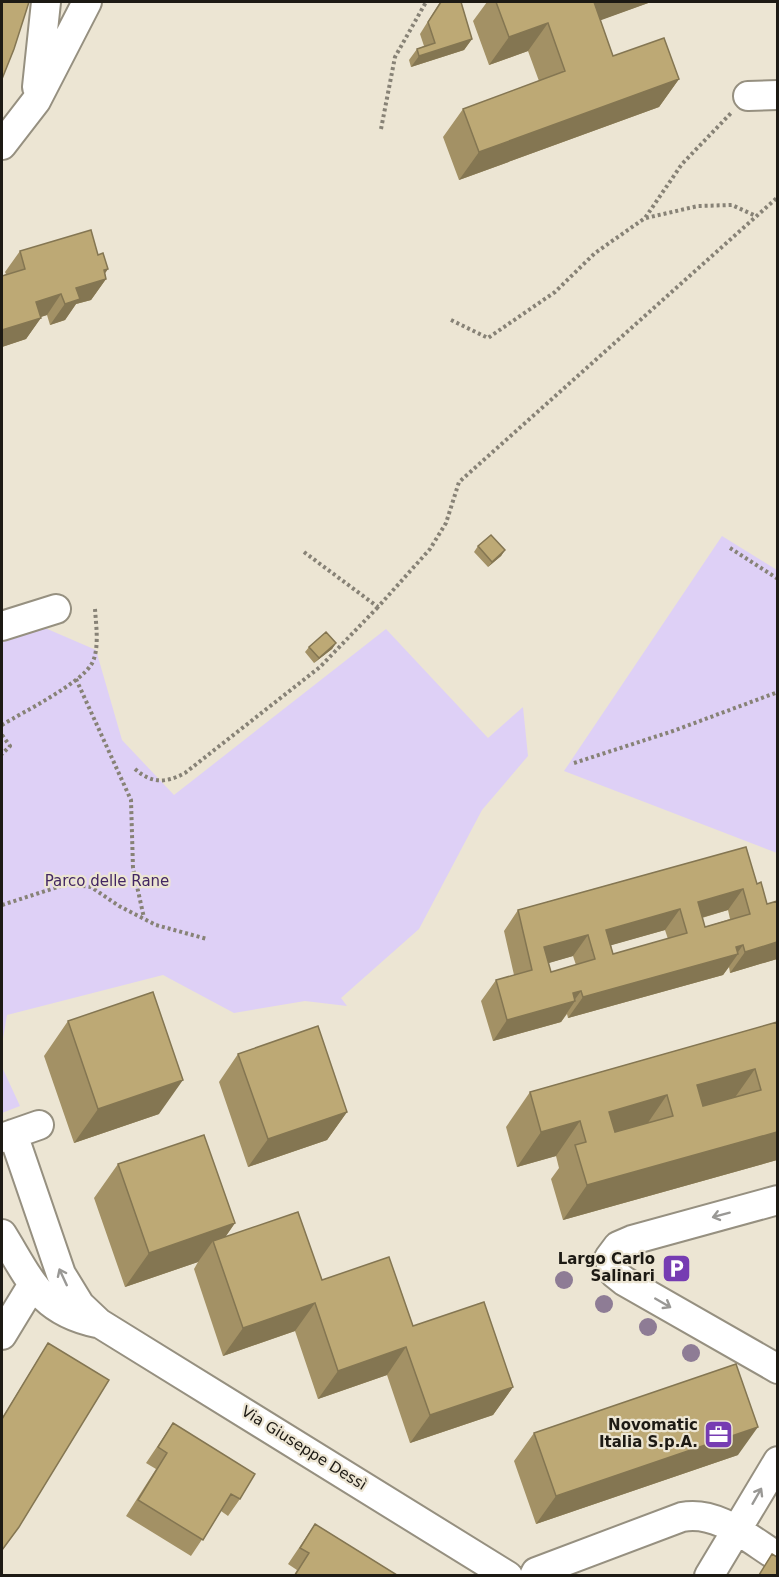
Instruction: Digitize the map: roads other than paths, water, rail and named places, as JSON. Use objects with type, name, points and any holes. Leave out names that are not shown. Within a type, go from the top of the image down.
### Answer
[{"type":"street","points":[[36,101],[46,2]]},
{"type":"street","points":[[2,145],[36,101],[87,2]]},
{"type":"street","points":[[748,96],[777,95]]},
{"type":"street","points":[[2,626],[56,609]]},
{"type":"street","name":"Via Giuseppe Dessì","points":[[18,1132],[61,1274],[80,1305],[99,1323],[508,1575]]},
{"type":"street","points":[[777,1200],[632,1240],[618,1246],[609,1258],[614,1273],[624,1281],[777,1369]]},
{"type":"street","name":"Via Giuseppe Dessì","points":[[2,1234],[33,1284],[56,1309],[99,1323]]},
{"type":"street","points":[[2,1335],[33,1284]]},
{"type":"street","points":[[709,1575],[737,1532],[777,1461]]},
{"type":"street","points":[[534,1575],[536,1572],[682,1517],[696,1515],[712,1518],[777,1557]]},
{"type":"place","name":"Largo Carlo Salinari","points":[[676,1268]]},
{"type":"place","name":"Novomatic Italia S.p.A.","points":[[719,1434]]},
{"type":"park label","name":"Parco delle Rane","points":[[107,881]]}]
